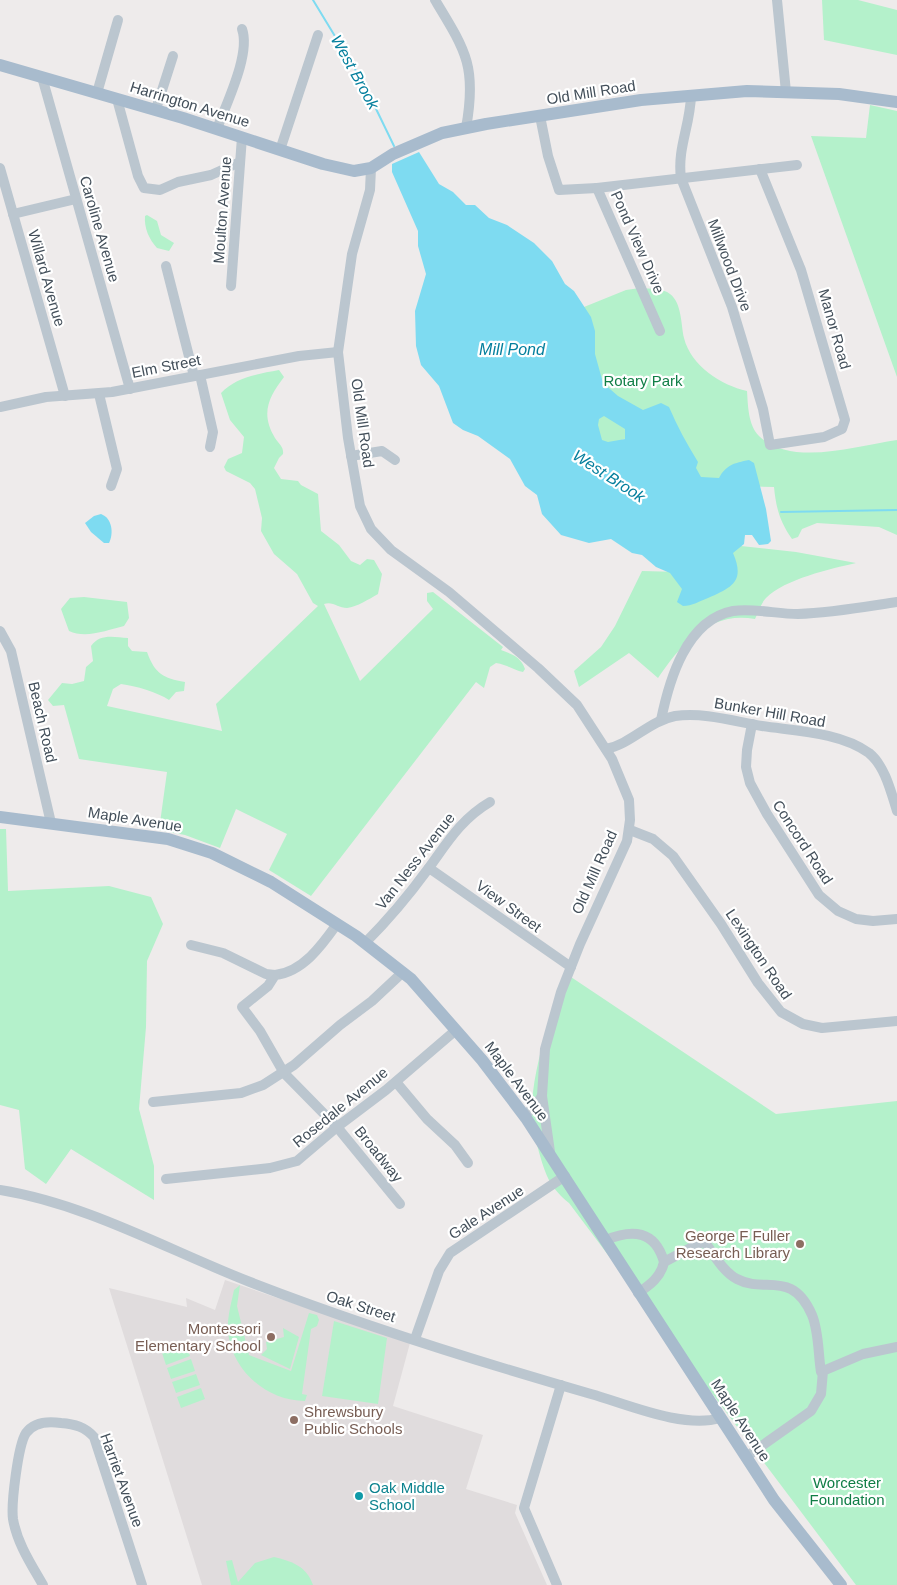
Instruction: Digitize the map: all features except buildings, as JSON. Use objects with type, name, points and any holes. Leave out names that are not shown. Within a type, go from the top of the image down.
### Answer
[{"type":"main road","name":"Harrington Avenue","points":[[0,65],[156,110],[346,170],[371,168]]},
{"type":"main road","name":"Old Mill Road","points":[[371,168],[386,157],[430,137],[466,128],[640,100],[724,91],[859,96],[897,102]]},
{"type":"main road","name":"Maple Avenue","points":[[0,817],[147,835],[196,847],[257,875],[337,924],[403,972],[456,1030],[550,1152],[638,1293],[785,1516],[841,1585]]},
{"type":"street","points":[[435,0],[466,56],[470,88],[466,128]]},
{"type":"street","points":[[777,0],[786,92]]},
{"type":"street","points":[[97,93],[118,20]]},
{"type":"street","points":[[217,129],[243,53],[244,35],[242,29]]},
{"type":"street","points":[[280,150],[318,35]]},
{"type":"street","points":[[156,110],[172,56]]},
{"type":"street","name":"Caroline Avenue","points":[[42,77],[130,389]]},
{"type":"street","name":"Millwood Drive","points":[[691,96],[690,121],[680,158],[681,178],[732,307],[767,422],[770,445]]},
{"type":"street","points":[[117,99],[138,176],[142,186],[149,190],[160,190],[198,176],[210,175],[240,162]]},
{"type":"street","name":"Pond View Drive","points":[[540,116],[548,156],[559,190],[597,188],[660,331]]},
{"type":"street","name":"Moulton Avenue","points":[[231,286],[242,137]]},
{"type":"street","points":[[597,188],[798,165]]},
{"type":"street","name":"Willard Avenue","points":[[0,168],[66,396]]},
{"type":"street","name":"Old Mill Road","points":[[371,168],[370,190],[352,254],[338,352],[351,456],[360,506],[377,536],[399,556],[449,592],[577,705],[606,749],[626,790],[630,810],[630,830],[571,967],[545,1049],[542,1096],[550,1152]]},
{"type":"street","name":"Manor Road","points":[[760,169],[801,270],[845,420],[842,429],[832,435],[770,445]]},
{"type":"street","points":[[13,214],[76,198]]},
{"type":"street","points":[[166,266],[213,432],[210,447]]},
{"type":"street","name":"Elm Street","points":[[0,406],[66,396],[99,394],[299,356],[338,352]]},
{"type":"street","points":[[99,394],[117,469],[111,486]]},
{"type":"street","points":[[351,456],[382,451],[395,460]]},
{"type":"street","points":[[661,720],[671,679],[682,657],[696,636],[721,615],[747,610],[803,613],[897,602]]},
{"type":"street","name":"Beach Road","points":[[0,631],[11,651],[50,823]]},
{"type":"street","name":"Bunker Hill Road","points":[[606,749],[618,746],[661,720],[675,716],[700,715],[833,738],[865,751],[875,759],[883,772],[897,811]]},
{"type":"street","name":"Concord Road","points":[[752,724],[746,750],[746,767],[750,783],[767,814],[819,895],[838,911],[856,919],[873,922],[897,919]]},
{"type":"street","name":"Van Ness Avenue","points":[[365,943],[388,920],[429,868],[457,828],[475,811],[490,802]]},
{"type":"street","name":"Lexington Road","points":[[630,830],[653,839],[673,856],[758,983],[781,1012],[803,1024],[822,1028],[897,1021]]},
{"type":"street","name":"View Street","points":[[429,868],[571,967]]},
{"type":"street","points":[[191,945],[216,950],[266,974],[274,975],[289,971],[305,961],[321,945],[337,924]]},
{"type":"street","points":[[153,1102],[249,1091],[284,1073],[340,1025],[372,1001],[403,972]]},
{"type":"street","name":"Broadway","points":[[274,975],[268,986],[242,1008],[260,1031],[284,1073],[337,1127],[400,1204]]},
{"type":"street","name":"Rosedale Avenue","points":[[166,1179],[231,1173],[291,1164],[305,1156],[337,1127],[396,1082],[456,1030]]},
{"type":"street","points":[[396,1082],[427,1119],[455,1145],[468,1163]]},
{"type":"street","points":[[527,1120],[542,1096]]},
{"type":"street","points":[[527,1120],[544,1116]]},
{"type":"street","name":"Gale Avenue","points":[[416,1339],[439,1271],[450,1253],[565,1176]]},
{"type":"street","name":"Oak Street","points":[[0,1190],[48,1200],[296,1300],[561,1385],[681,1419],[704,1422],[720,1418]]},
{"type":"street","points":[[606,1240],[629,1232],[638,1233],[650,1240],[664,1262]]},
{"type":"street","points":[[638,1293],[656,1279],[664,1262],[704,1241],[735,1278],[750,1283],[777,1284],[793,1291],[804,1301],[814,1320],[822,1394],[811,1411],[746,1457]]},
{"type":"street","points":[[821,1372],[863,1354],[897,1347]]},
{"type":"street","points":[[557,1585],[524,1508],[561,1385]]},
{"type":"street","name":"Harriet Avenue","points":[[43,1585],[18,1540],[13,1521],[13,1500],[21,1446],[26,1432],[40,1423],[55,1422],[79,1426],[94,1437],[142,1585]]},
{"type":"shaded area","name":"Shrewsbury Public Schools","points":[[225,1280],[410,1343],[393,1406],[483,1435],[466,1489],[517,1505],[515,1513],[547,1585],[202,1585],[109,1288],[187,1307],[186,1298],[215,1310]]},
{"type":"green space","points":[[822,0],[858,0],[897,10],[897,55],[824,40]]},
{"type":"green space","points":[[870,105],[897,111],[897,377],[811,136],[866,138]]},
{"type":"green space","points":[[147,215],[157,221],[161,235],[174,243],[169,251],[157,248],[152,241],[145,225],[145,216]]},
{"type":"green space","name":"Rotary Park","points":[[640,288],[664,291],[674,298],[679,308],[684,338],[693,357],[708,373],[717,379],[747,391],[749,415],[755,431],[772,445],[788,451],[825,452],[897,440],[897,535],[879,527],[817,523],[802,529],[798,537],[792,539],[784,527],[779,514],[774,487],[702,485],[627,438],[600,448],[562,423],[584,307],[626,290]]},
{"type":"green space","points":[[279,370],[284,377],[274,391],[267,413],[270,429],[282,447],[283,452],[274,468],[281,479],[298,481],[301,485],[318,494],[321,531],[339,545],[351,561],[360,565],[367,559],[374,560],[382,574],[378,594],[363,603],[347,608],[330,603],[324,604],[360,681],[433,609],[427,601],[427,593],[433,592],[503,647],[501,650],[519,659],[525,669],[523,672],[496,663],[490,667],[484,688],[476,682],[311,896],[269,870],[287,834],[236,809],[220,848],[185,835],[159,830],[167,772],[79,759],[64,705],[53,706],[48,700],[62,683],[72,684],[84,681],[86,667],[93,661],[91,646],[95,642],[103,637],[128,638],[128,646],[132,651],[147,652],[153,665],[161,674],[171,679],[185,682],[184,691],[176,692],[169,700],[159,694],[121,684],[113,689],[107,706],[222,731],[216,704],[318,606],[313,603],[297,574],[274,554],[261,531],[262,518],[255,489],[250,483],[226,471],[224,467],[228,459],[242,453],[244,437],[230,420],[221,393],[240,380]]},
{"type":"green space","points":[[735,541],[741,546],[796,552],[856,563],[834,568],[784,585],[766,598],[755,619],[739,618],[724,620],[711,625],[687,642],[658,678],[629,653],[579,687],[574,671],[601,647],[615,626],[642,571],[718,573]]},
{"type":"green space","points":[[84,597],[127,602],[129,618],[124,626],[96,633],[82,634],[69,631],[61,609],[70,598]]},
{"type":"green space","points":[[0,829],[6,829],[8,891],[109,886],[151,897],[163,924],[147,961],[146,1027],[139,1109],[154,1166],[154,1200],[71,1149],[46,1184],[25,1169],[19,1110],[0,1105]]},
{"type":"green space","name":"Worcester Foundation","points":[[565,973],[776,1114],[897,1101],[897,1585],[856,1585],[569,1203],[558,1193],[548,1178],[534,1131],[532,1103],[540,1054]]},
{"type":"green space","points":[[240,1285],[237,1306],[249,1355],[291,1371],[309,1313],[317,1315],[319,1320],[317,1326],[311,1329],[302,1394],[307,1395],[305,1401],[291,1400],[265,1389],[244,1371],[236,1359],[231,1346],[228,1322],[234,1290]]},
{"type":"green space","points":[[334,1321],[387,1338],[378,1404],[322,1396]]},
{"type":"green space","points":[[283,1328],[299,1337],[290,1369],[261,1355],[267,1349],[266,1342],[284,1337]]},
{"type":"green space","points":[[186,1345],[190,1356],[166,1365],[162,1353]]},
{"type":"green space","points":[[191,1359],[195,1371],[171,1379],[167,1368]]},
{"type":"green space","points":[[196,1374],[200,1385],[176,1393],[172,1382]]},
{"type":"green space","points":[[201,1388],[205,1399],[181,1408],[177,1397]]},
{"type":"green space","points":[[274,1557],[298,1565],[307,1573],[313,1585],[231,1585],[226,1561],[232,1560],[238,1582],[255,1563]]},
{"type":"water","name":"Mill Pond","points":[[419,152],[439,184],[453,192],[466,205],[475,205],[489,218],[507,225],[534,243],[552,261],[565,284],[574,291],[591,317],[595,331],[595,354],[603,383],[618,396],[643,410],[661,403],[669,407],[682,435],[698,462],[696,468],[701,477],[719,478],[728,467],[735,464],[749,460],[754,463],[766,509],[771,541],[768,544],[759,545],[752,535],[745,535],[744,544],[733,553],[738,570],[737,577],[730,586],[699,602],[683,606],[677,602],[682,589],[670,573],[656,567],[642,555],[632,553],[611,539],[589,543],[561,535],[542,514],[537,495],[525,486],[510,459],[478,436],[463,430],[453,423],[439,386],[421,365],[416,346],[415,311],[426,274],[418,246],[418,231],[392,172],[392,164]],"holes":[[[604,416],[625,429],[625,439],[608,442],[602,440],[598,425],[599,419]]]},
{"type":"water","points":[[101,514],[110,522],[111,535],[109,543],[104,543],[91,532],[85,523],[94,516]]},
{"type":"waterway","name":"West Brook","points":[[313,0],[364,84],[394,146]]},
{"type":"waterway","name":"West Brook","points":[[781,512],[897,510]]},
{"type":"place","name":"George F Fuller Research Library","points":[[800,1244]]},
{"type":"place","name":"Montessori Elementary School","points":[[271,1337]]},
{"type":"place","name":"Shrewsbury Public Schools","points":[[294,1420]]},
{"type":"place","name":"Oak Middle School","points":[[359,1496]]}]
